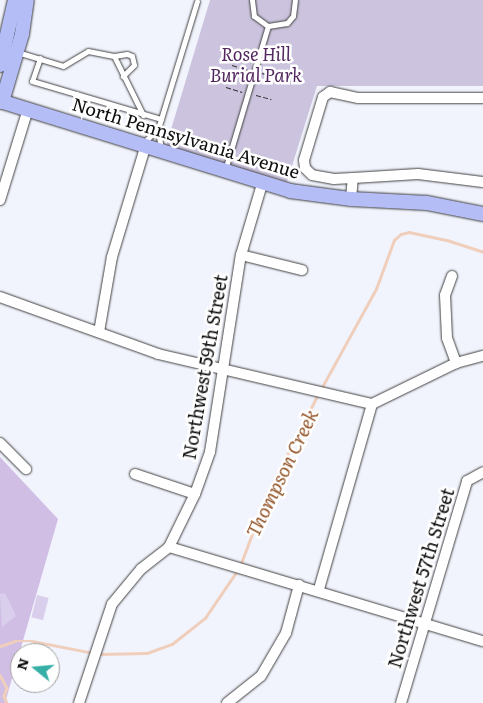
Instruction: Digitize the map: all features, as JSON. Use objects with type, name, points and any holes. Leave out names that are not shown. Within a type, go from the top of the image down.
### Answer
[{"type":"main road","points":[[1,101],[11,50],[15,0]]},
{"type":"main road","points":[[0,65],[11,50],[27,0]]},
{"type":"main road","name":"North Pennsylvania Avenue","points":[[1,101],[262,184],[351,199],[427,203],[483,214]]},
{"type":"street","points":[[483,98],[358,98],[330,92],[323,97],[304,160],[305,168],[320,177],[353,178],[418,174],[483,182]]},
{"type":"street","points":[[0,200],[28,109]]},
{"type":"street","points":[[100,332],[112,257],[143,147]]},
{"type":"street","points":[[351,199],[353,178]]},
{"type":"street","name":"Northwest 59th Street","points":[[80,703],[92,660],[112,604],[141,569],[169,546],[195,494],[210,452],[241,255],[262,184]]},
{"type":"street","points":[[241,255],[302,270]]},
{"type":"street","points":[[452,276],[444,295],[447,338],[456,363]]},
{"type":"street","points":[[0,297],[158,354],[222,368],[327,396],[372,404],[456,363],[483,356]]},
{"type":"street","points":[[319,590],[372,404]]},
{"type":"street","points":[[0,443],[26,469]]},
{"type":"street","name":"Northwest 57th Street","points":[[401,703],[467,481],[483,472]]},
{"type":"street","points":[[135,474],[195,494]]},
{"type":"street","points":[[169,546],[229,566],[319,590],[483,641]]},
{"type":"street","points":[[227,703],[261,676],[286,633],[299,586]]},
{"type":"lane","points":[[252,0],[254,16],[268,26],[286,22],[293,16],[295,0]]},
{"type":"lane","points":[[143,147],[158,129],[197,1]]},
{"type":"lane","points":[[225,173],[268,26]]},
{"type":"lane","points":[[11,50],[64,66],[88,51],[114,56],[126,54],[134,60],[131,71],[124,76]]},
{"type":"lane","points":[[114,56],[143,115]]},
{"type":"lane","points":[[40,58],[32,81],[161,119]]},
{"type":"lane","points":[[158,129],[161,153]]},
{"type":"shaded area","points":[[0,457],[58,519],[22,643],[10,643],[10,686],[5,703],[0,703]]},
{"type":"shaded area","points":[[5,593],[16,616],[2,627],[0,594]]},
{"type":"shaded area","points":[[37,595],[49,598],[43,620],[31,617]]},
{"type":"green space","name":"Rose Hill Burial Park","points":[[210,0],[483,0],[483,86],[317,86],[287,182],[166,146]]},
{"type":"waterway","name":"Thompson Creek","points":[[321,389],[376,289],[394,240],[401,234],[409,232],[447,240],[483,252]]},
{"type":"waterway","name":"Thompson Creek","points":[[240,566],[266,497],[318,394]]},
{"type":"waterway","name":"Thompson Creek","points":[[99,654],[147,653],[172,644],[205,618],[237,571]]},
{"type":"waterway","name":"Thompson Creek","points":[[0,646],[15,641],[32,641],[94,653]]},
{"type":"waterway","points":[[0,675],[7,688],[4,696],[7,703]]}]
